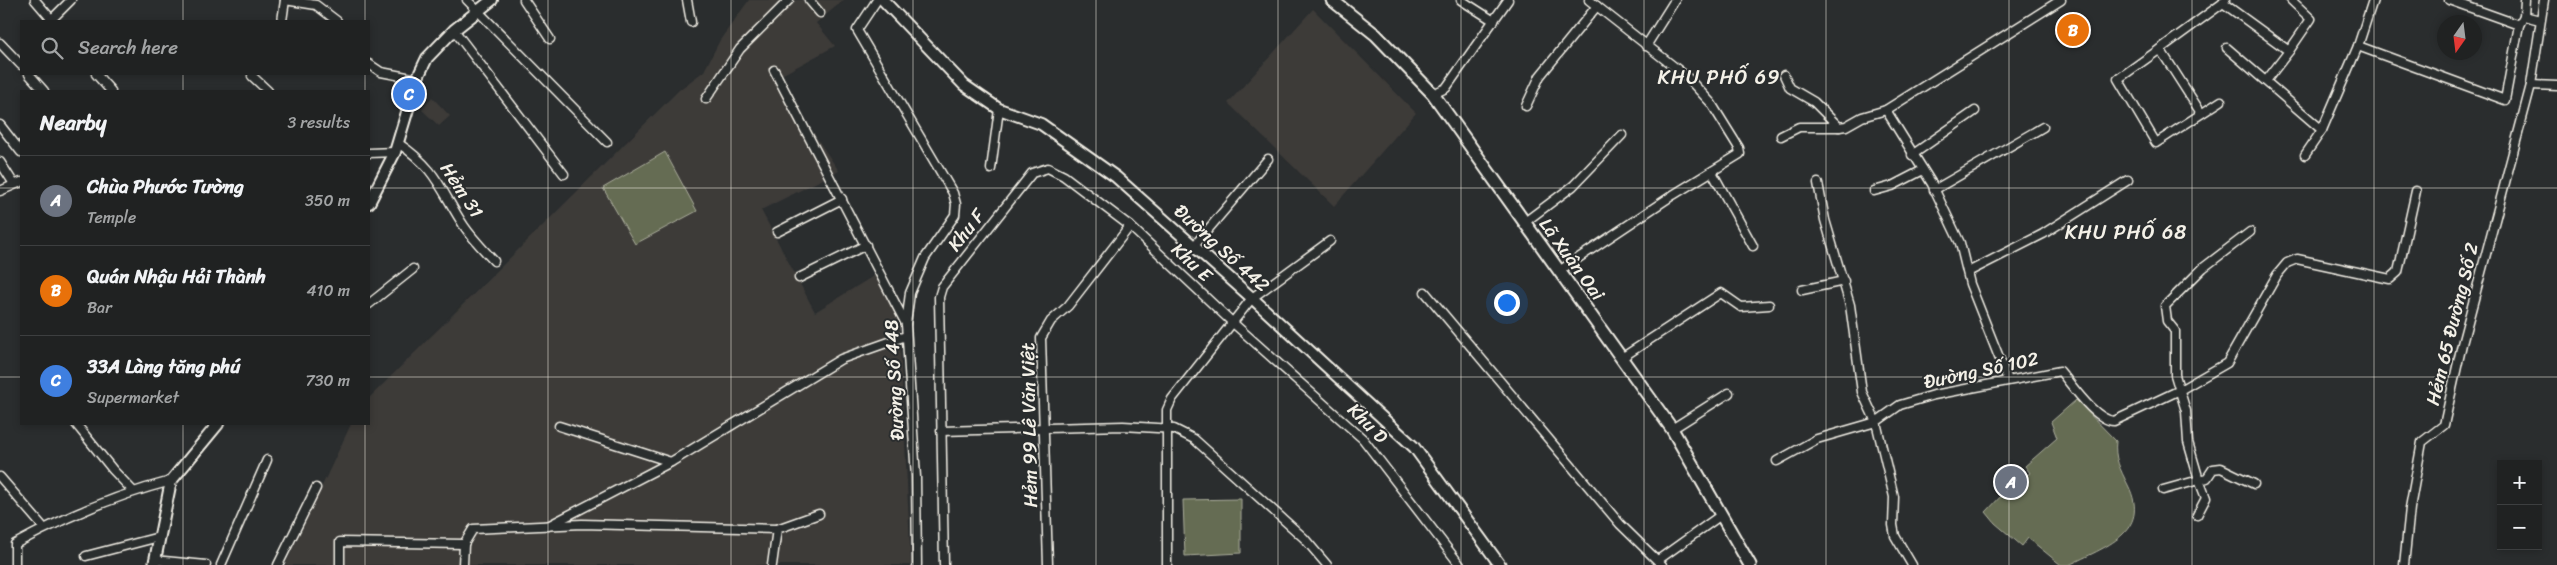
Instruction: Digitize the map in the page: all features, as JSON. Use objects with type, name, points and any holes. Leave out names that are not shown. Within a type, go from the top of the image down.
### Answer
[{"type":"main road","name":"Lã Xuân Oai","points":[[1332,0],[1376,35],[1433,94],[1559,271],[1623,357],[1672,429],[1750,565]]},
{"type":"street","points":[[35,0],[52,20],[71,0]]},
{"type":"street","points":[[282,20],[285,0],[316,2],[336,20]]},
{"type":"street","points":[[467,0],[479,10],[607,142]]},
{"type":"street","points":[[370,201],[396,147],[417,79],[427,58],[454,30],[492,0]]},
{"type":"street","points":[[524,0],[550,39]]},
{"type":"street","points":[[687,0],[691,22]]},
{"type":"street","points":[[706,99],[740,49],[789,0]]},
{"type":"street","points":[[809,0],[820,14]]},
{"type":"street","name":"Đường Số 448","points":[[876,0],[857,30],[953,192],[956,204],[955,215],[925,258],[910,293],[906,324],[916,477],[917,565]]},
{"type":"street","name":"Đường Số 442","points":[[883,0],[964,86],[999,109],[1041,124],[1116,177],[1252,298],[1414,447],[1500,565]]},
{"type":"street","points":[[1461,0],[1494,21]]},
{"type":"street","points":[[1433,94],[1446,88],[1508,0]]},
{"type":"street","points":[[1559,271],[1673,195],[1740,154],[1739,148],[1711,104],[1686,76],[1589,0]]},
{"type":"street","points":[[1646,46],[1675,0]]},
{"type":"street","points":[[1781,136],[1799,127],[1846,126],[1862,117],[1886,110],[2061,0]]},
{"type":"street","points":[[2266,81],[2290,51],[2311,19],[2291,0]]},
{"type":"street","points":[[2306,155],[2322,130],[2358,46],[2372,0]]},
{"type":"street","points":[[2449,0],[2519,25]]},
{"type":"street","points":[[2358,46],[2506,100],[2519,25],[2524,16],[2525,0]]},
{"type":"street","name":"Hẻm 65 Đường Số 2","points":[[2404,565],[2410,508],[2422,442],[2444,425],[2462,344],[2530,85],[2544,0]]},
{"type":"street","points":[[2221,101],[2156,143],[2118,79],[2224,1],[2290,51]]},
{"type":"street","points":[[1526,106],[1540,76],[1597,6]]},
{"type":"street","points":[[2524,16],[2540,20]]},
{"type":"street","points":[[454,30],[564,174]]},
{"type":"street","points":[[0,43],[20,64]]},
{"type":"street","points":[[2227,48],[2322,130]]},
{"type":"street","points":[[2160,49],[2201,113]]},
{"type":"street","points":[[370,65],[382,72],[417,79]]},
{"type":"street","points":[[774,70],[906,324]]},
{"type":"street","points":[[30,75],[43,90]]},
{"type":"street","points":[[97,75],[110,90]]},
{"type":"street","points":[[1784,75],[1790,88],[1814,102],[1839,127]]},
{"type":"street","points":[[252,76],[267,90]]},
{"type":"street","points":[[2530,85],[2557,86]]},
{"type":"street","points":[[991,169],[999,109]]},
{"type":"street","points":[[1886,110],[1934,190],[1960,243],[1970,284],[2008,380]]},
{"type":"street","points":[[1912,155],[1975,110]]},
{"type":"street","points":[[0,125],[20,151]]},
{"type":"street","points":[[1934,190],[2043,127]]},
{"type":"street","points":[[1525,222],[1572,186],[1622,135]]},
{"type":"street","points":[[370,153],[396,147]]},
{"type":"street","name":"Hẻm 31","points":[[396,147],[416,155],[435,175],[465,227],[494,261]]},
{"type":"street","points":[[1194,246],[1268,159]]},
{"type":"street","points":[[0,162],[18,183],[0,191]]},
{"type":"street","name":"Khu F","points":[[944,565],[938,326],[939,297],[942,287],[1032,174],[1048,168],[1056,170],[1130,226]]},
{"type":"street","points":[[1874,191],[1892,186],[1922,170]]},
{"type":"street","points":[[1712,172],[1752,246]]},
{"type":"street","points":[[1968,272],[2043,234],[2128,180]]},
{"type":"street","points":[[1818,183],[1825,220],[1850,305],[1862,392],[1876,422],[1894,497],[1893,525],[1895,536],[1912,565]]},
{"type":"street","name":"Đường Số 102","points":[[1778,461],[1817,439],[1876,422],[1900,405],[2008,380],[2060,371],[2094,411],[2107,420],[2114,421],[2180,390],[2227,363],[2277,275],[2287,263],[2298,260],[2390,279],[2398,272],[2416,190]]},
{"type":"street","points":[[777,232],[842,199]]},
{"type":"street","name":"Khu E","points":[[1130,226],[1232,322]]},
{"type":"street","name":"Hẻm 99 Lê Văn Việt","points":[[1048,565],[1041,338],[1051,321],[1068,306],[1130,226]]},
{"type":"street","points":[[2197,515],[2206,498],[2188,442],[2186,411],[2175,375],[2175,330],[2167,321],[2165,306],[2203,268],[2250,232]]},
{"type":"street","points":[[1167,565],[1167,410],[1172,399],[1252,298],[1330,240]]},
{"type":"street","points":[[799,278],[866,245]]},
{"type":"street","points":[[370,303],[413,269]]},
{"type":"street","points":[[1802,290],[1844,281]]},
{"type":"street","points":[[1425,292],[1620,524],[1660,562],[1721,515]]},
{"type":"street","points":[[1623,357],[1721,293],[1741,307],[1769,305]]},
{"type":"street","name":"Khu D","points":[[1232,322],[1371,446],[1460,565]]},
{"type":"street","points":[[548,526],[671,462],[841,359],[906,336]]},
{"type":"street","points":[[1672,429],[1729,393]]},
{"type":"street","points":[[77,425],[113,470],[133,491]]},
{"type":"street","points":[[206,565],[154,562],[172,481],[217,425]]},
{"type":"street","points":[[559,426],[671,462]]},
{"type":"street","points":[[941,431],[1123,426],[1174,429],[1194,439],[1304,538],[1327,565]]},
{"type":"street","points":[[221,565],[267,460]]},
{"type":"street","points":[[2163,490],[2207,478],[2213,469],[2221,468],[2254,484]]},
{"type":"street","points":[[0,477],[44,528]]},
{"type":"street","points":[[15,565],[15,544],[44,528],[133,491],[172,481]]},
{"type":"street","points":[[278,565],[316,488]]},
{"type":"street","points":[[464,565],[464,544],[473,529],[592,524],[777,529],[819,514]]},
{"type":"street","points":[[772,565],[777,529]]},
{"type":"street","points":[[86,556],[159,537]]},
{"type":"street","points":[[340,565],[340,542],[464,544]]},
{"type":"shaded area","points":[[749,0],[844,0],[816,23],[835,46],[776,78],[839,171],[761,210],[815,312],[875,275],[896,301],[899,322],[911,565],[285,565],[351,425],[370,425],[370,397],[679,90],[704,71],[720,40]]},
{"type":"shaded area","points":[[1313,9],[1416,113],[1334,206],[1228,103]]},
{"type":"shaded area","points":[[432,97],[450,116],[439,126],[422,110]]},
{"type":"green space","points":[[665,152],[697,211],[635,244],[603,188]]},
{"type":"green space","points":[[2076,400],[2116,441],[2120,469],[2134,501],[2134,515],[2129,527],[2121,536],[2096,552],[2069,565],[2061,565],[2028,538],[2022,546],[1995,523],[1986,512],[2003,494],[2030,473],[2025,466],[2057,438],[2051,422]]},
{"type":"green space","points":[[1241,499],[1241,553],[1185,556],[1183,500]]},
{"type":"place","name":"Quán Nhậu Hải Thành","points":[[2073,30]]},
{"type":"place","name":"33A Làng tăng phú","points":[[409,94]]},
{"type":"place","name":"Chùa Phước Tường","points":[[2011,482]]},
{"type":"district","name":"KHU PHỐ 69","points":[[1719,77]]},
{"type":"district","name":"KHU PHỐ 68","points":[[2126,232]]}]
